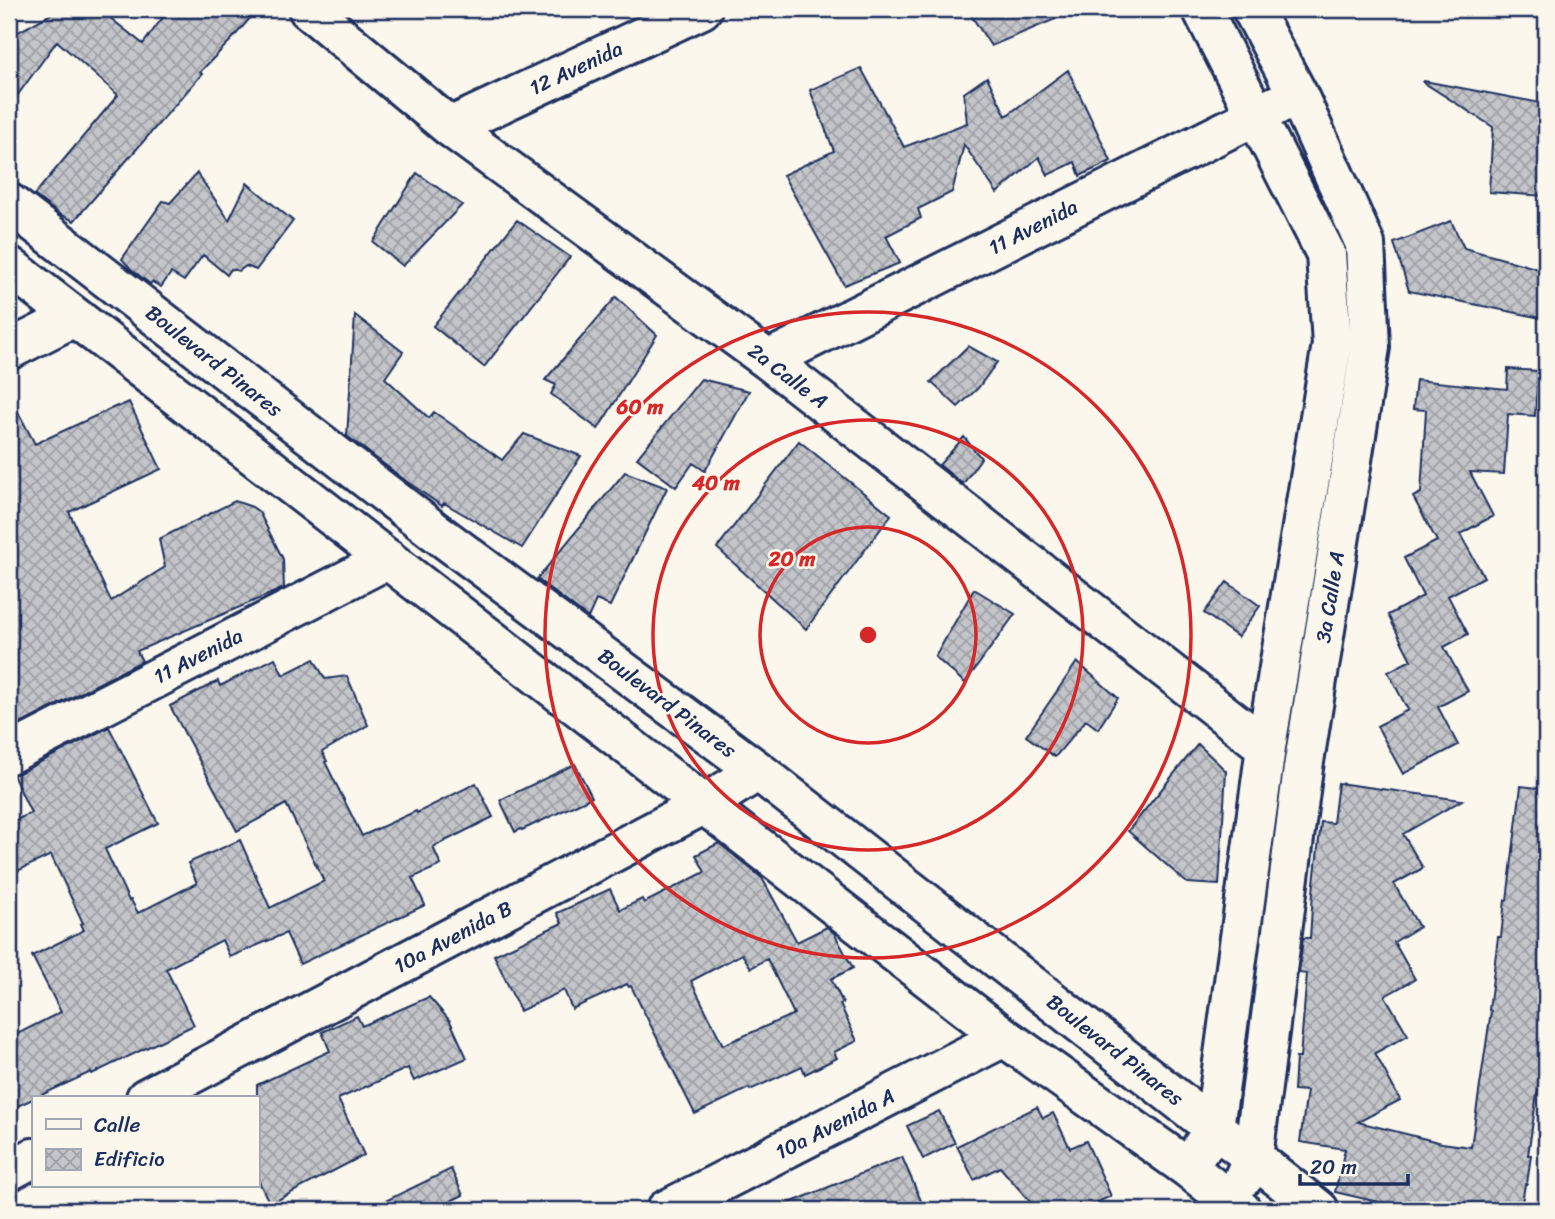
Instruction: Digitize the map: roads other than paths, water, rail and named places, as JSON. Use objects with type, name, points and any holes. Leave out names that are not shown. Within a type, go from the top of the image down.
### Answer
[{"type":"street","name":"2a Calle A","points":[[308,9],[450,127],[768,360],[1266,747]]},
{"type":"street","name":"12 Avenida","points":[[450,127],[702,9]]},
{"type":"street","name":"3a Calle A","points":[[1188,1168],[1214,1128],[1266,747],[1332,344],[1326,254],[1202,9]]},
{"type":"street","name":"3a Calle A","points":[[1231,1208],[1253,1157],[1303,768],[1370,347],[1365,244],[1298,95],[1252,9]]},
{"type":"street","name":"11 Avenida","points":[[768,360],[1298,95]]},
{"type":"street","name":"Boulevard Pinares","points":[[9,202],[422,521],[758,771],[1319,1210]]},
{"type":"street","points":[[9,266],[1004,1037],[1188,1168],[1231,1208]]},
{"type":"street","points":[[9,349],[74,317]]},
{"type":"street","name":"11 Avenida","points":[[9,754],[388,559]]},
{"type":"street","name":"10a Avenida B","points":[[150,1096],[705,804],[758,771]]},
{"type":"street","name":"10a Avenida A","points":[[666,1210],[1004,1037]]},
{"type":"street","points":[[9,1171],[32,1159]]},
{"type":"street","points":[[1188,1168],[1190,1210]]}]
